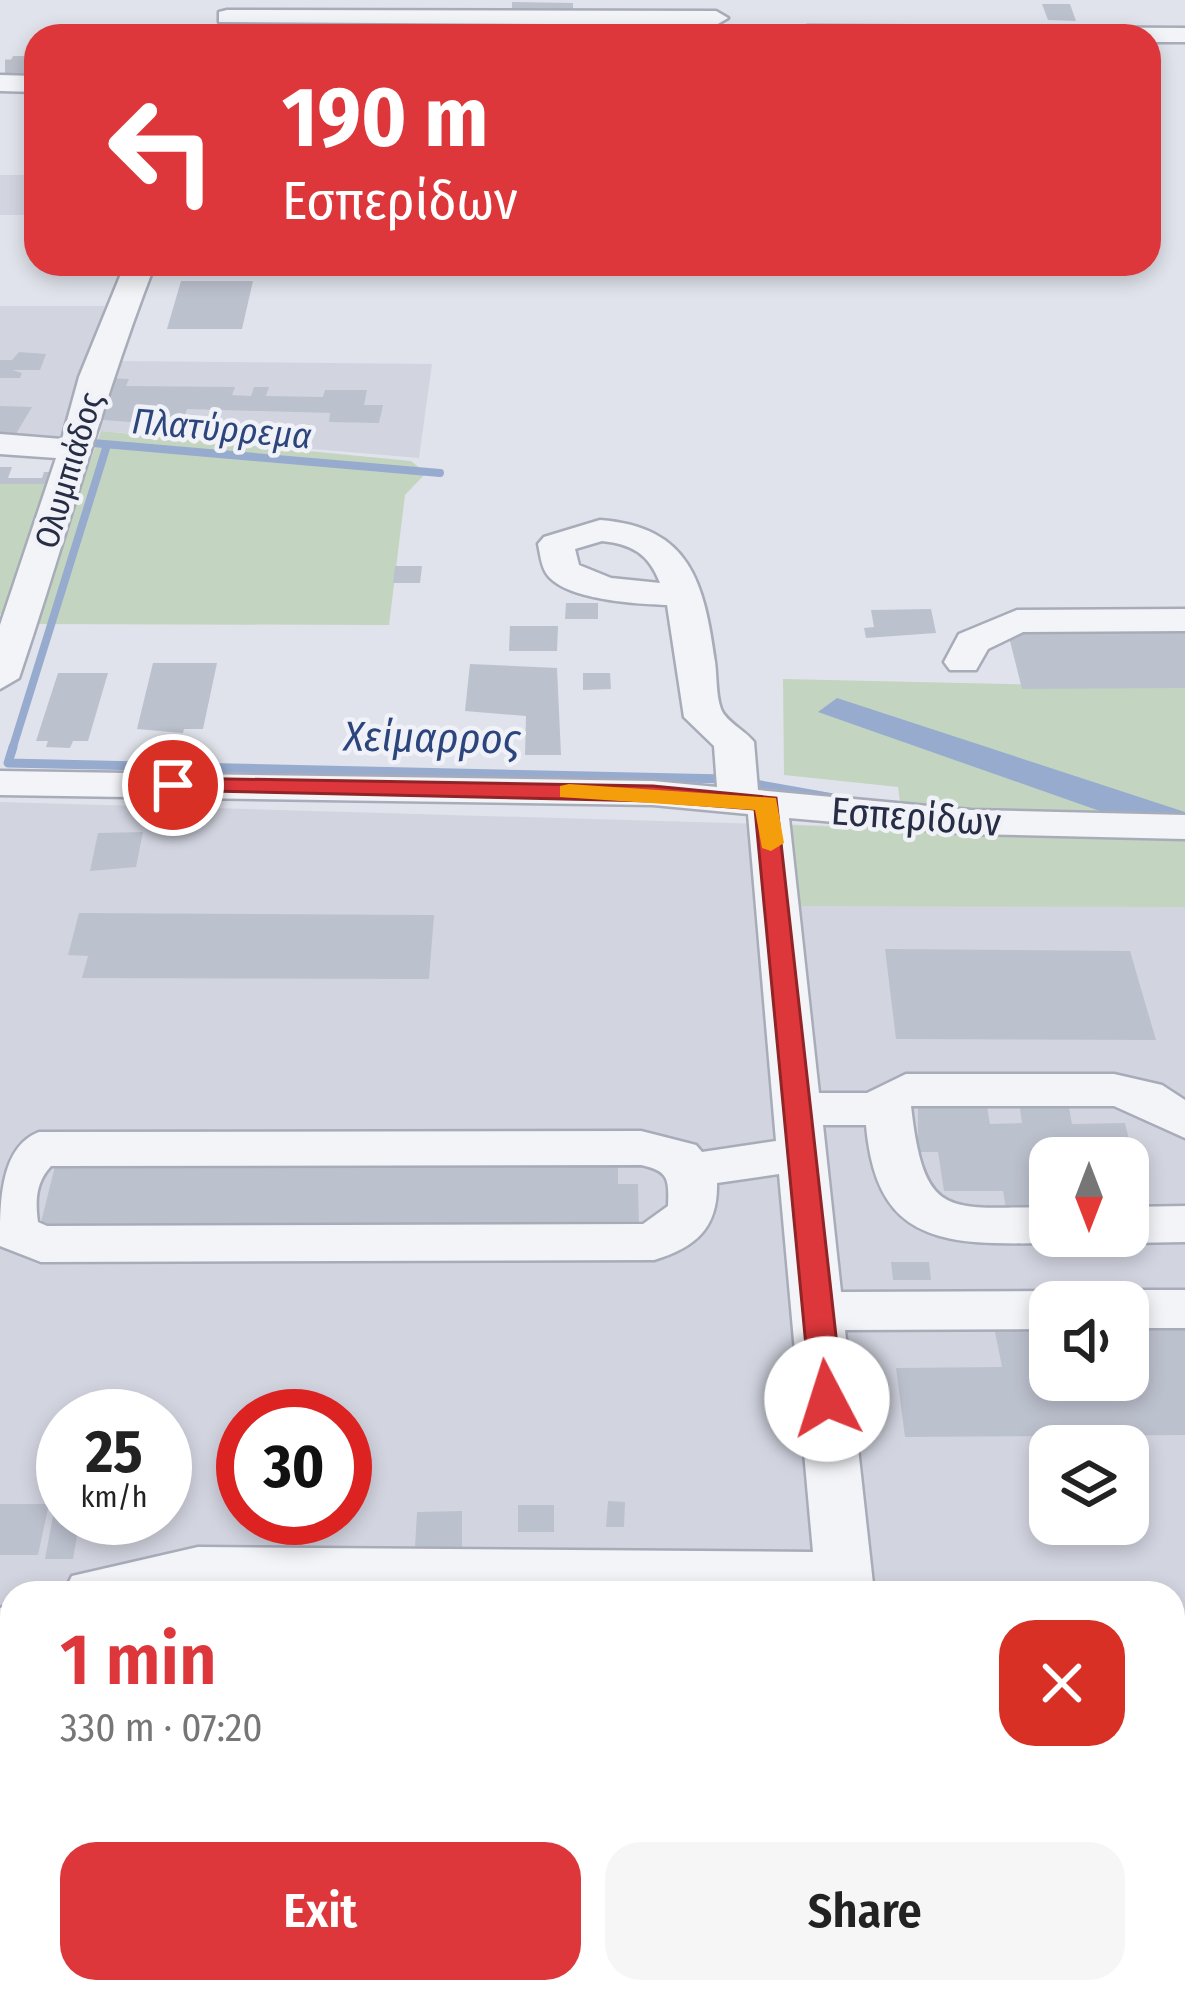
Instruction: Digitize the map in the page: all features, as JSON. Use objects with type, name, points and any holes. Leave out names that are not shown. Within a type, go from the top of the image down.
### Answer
[{"type":"street","points":[[227,18],[716,18]]},
{"type":"street","name":"Ολυμπιάδος","points":[[0,677],[95,377],[135,276]]},
{"type":"street","points":[[0,444],[75,450]]},
{"type":"street","points":[[684,594],[703,717],[734,742],[753,801],[798,1109],[844,1581]]},
{"type":"street","points":[[963,662],[972,642],[1018,621],[1185,620]]},
{"type":"street","name":"Εσπερίδων","points":[[0,783],[753,801],[1026,824],[1185,827]]},
{"type":"street","points":[[1029,1225],[974,1226],[938,1221],[915,1210],[902,1191],[887,1098],[906,1090],[1114,1090],[1145,1096],[1185,1122]]},
{"type":"street","points":[[798,1109],[888,1109]]},
{"type":"street","points":[[640,1148],[679,1157],[693,1174],[693,1214],[654,1241],[41,1244],[15,1232],[8,1208],[21,1164],[38,1149],[640,1148]]},
{"type":"street","points":[[693,1174],[718,1161],[745,1156],[803,1158]]},
{"type":"street","points":[[1149,1225],[1185,1224]]},
{"type":"street","points":[[1149,1309],[1185,1309]]},
{"type":"street","points":[[819,1310],[1029,1310]]},
{"type":"street","points":[[147,1581],[198,1570],[672,1581]]},
{"type":"shaded area","points":[[0,175],[24,175],[24,215],[0,215]]},
{"type":"shaded area","points":[[0,306],[105,306],[68,439],[0,432]]},
{"type":"shaded area","points":[[117,361],[432,364],[419,458],[90,430]]},
{"type":"shaded area","points":[[0,802],[1185,836],[1185,1581],[0,1581]]},
{"type":"green space","points":[[101,431],[411,461],[426,473],[405,495],[389,625],[33,624]]},
{"type":"green space","points":[[0,484],[55,484],[9,614],[0,614]]},
{"type":"green space","points":[[783,679],[1185,688],[1185,907],[796,906],[787,825],[1033,835],[901,810],[898,787],[784,775]]},
{"type":"water","points":[[837,698],[1185,812],[1185,841],[818,712]]},
{"type":"building","points":[[512,2],[573,3],[573,12],[542,8],[541,14],[512,14]]},
{"type":"building","points":[[1042,4],[1070,4],[1076,21],[1048,20]]},
{"type":"building","points":[[13,56],[24,56],[24,75],[4,75]]},
{"type":"building","points":[[181,281],[253,281],[242,329],[167,329]]},
{"type":"building","points":[[19,352],[46,354],[40,370],[12,370],[22,373],[20,378],[0,378],[0,360],[12,360]]},
{"type":"building","points":[[108,378],[129,379],[126,386],[235,387],[232,395],[251,396],[254,387],[269,387],[266,396],[323,397],[325,390],[367,390],[364,405],[383,405],[379,423],[329,422],[330,413],[187,409],[181,426],[91,419]]},
{"type":"building","points":[[0,406],[32,407],[16,434],[0,432]]},
{"type":"building","points":[[0,467],[12,467],[8,478],[42,478],[44,472],[59,472],[55,484],[0,484]]},
{"type":"building","points":[[395,566],[422,566],[420,583],[393,583]]},
{"type":"building","points":[[566,603],[598,603],[598,619],[565,619]]},
{"type":"building","points":[[931,609],[936,633],[866,638],[864,628],[874,627],[871,610]]},
{"type":"building","points":[[510,626],[558,626],[557,651],[509,651]]},
{"type":"building","points":[[1007,629],[1185,629],[1185,688],[1022,689]]},
{"type":"building","points":[[153,663],[217,663],[203,729],[184,729],[183,733],[137,729]]},
{"type":"building","points":[[470,664],[557,668],[561,755],[525,755],[526,716],[465,711]]},
{"type":"building","points":[[58,673],[108,673],[88,741],[73,741],[70,748],[46,747],[48,741],[36,741]]},
{"type":"building","points":[[583,673],[610,673],[611,689],[583,690]]},
{"type":"building","points":[[143,832],[136,867],[90,871],[98,833]]},
{"type":"building","points":[[79,913],[434,915],[429,979],[82,978],[88,956],[68,955]]},
{"type":"building","points":[[885,949],[1130,951],[1156,1040],[896,1039]]},
{"type":"building","points":[[1019,1102],[1068,1102],[1072,1124],[1125,1123],[1128,1137],[1029,1137],[1029,1209],[1006,1209],[1003,1191],[944,1191],[938,1152],[918,1152],[918,1106],[987,1106],[990,1124],[1022,1123]]},
{"type":"building","points":[[57,1158],[618,1160],[618,1184],[638,1184],[639,1228],[40,1226]]},
{"type":"building","points":[[891,1262],[929,1262],[931,1280],[893,1280]]},
{"type":"building","points":[[1185,1320],[1185,1435],[1149,1435],[1149,1425],[1029,1425],[1029,1436],[905,1437],[896,1368],[1002,1367],[993,1322],[1029,1321],[1029,1401],[1149,1401],[1149,1321]]},
{"type":"building","points":[[608,1501],[625,1502],[624,1527],[606,1527]]},
{"type":"building","points":[[0,1504],[36,1504],[38,1555],[0,1555]]},
{"type":"building","points":[[518,1505],[554,1505],[554,1532],[518,1532]]},
{"type":"building","points":[[462,1511],[462,1547],[415,1547],[417,1512]]},
{"type":"building","points":[[48,1545],[75,1545],[73,1559],[45,1559]]},
{"type":"waterway","name":"Πλατύρρεμα","points":[[81,442],[440,473]]},
{"type":"waterway","name":"Χείμαρρος","points":[[12,750],[107,445]]},
{"type":"waterway","name":"Χείμαρρος","points":[[13,747],[8,763],[727,779]]},
{"type":"waterway","name":"Χείμαρρος","points":[[749,783],[833,798]]},
{"type":"tunnel","points":[[5,73],[24,73]]},
{"type":"slow traffic","points":[[569,791],[767,803],[771,843]]},
{"type":"route","points":[[173,785],[653,793],[767,803],[827,1399]]}]
